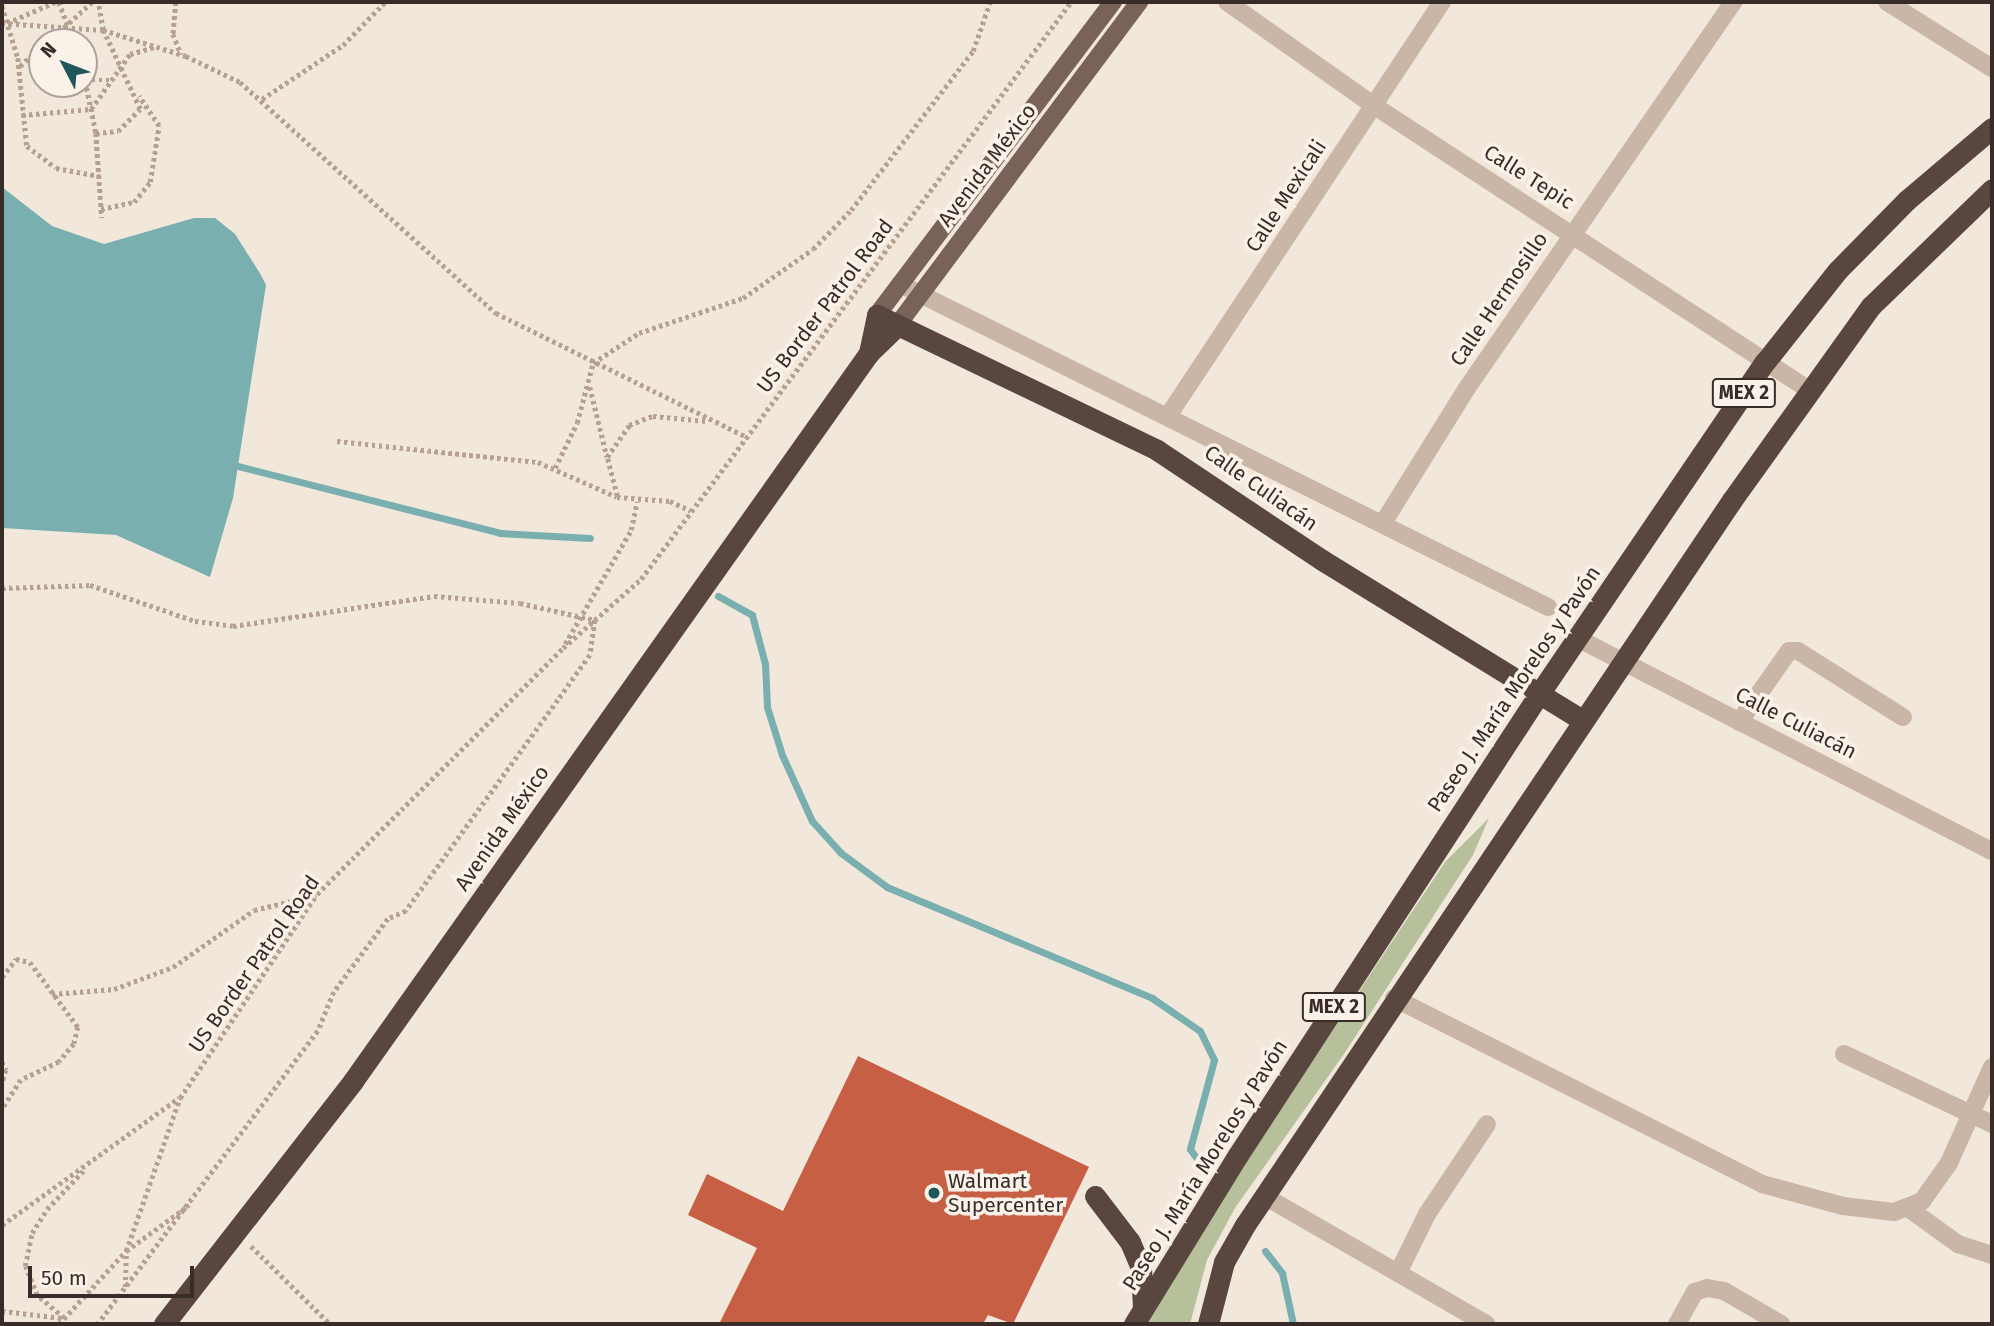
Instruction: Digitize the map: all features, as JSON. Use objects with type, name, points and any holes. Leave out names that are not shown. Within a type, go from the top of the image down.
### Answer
[{"type":"highway","name":"Paseo J. María Morelos y Pavón","points":[[1139,1316],[1539,694],[1765,362],[1848,260],[1907,200],[1992,128]]},
{"type":"highway","name":"MEX 2","points":[[1208,1324],[1224,1262],[1264,1196],[1621,662],[1809,390],[1871,306],[1992,189]]},
{"type":"highway","name":"Calle Culiacán","points":[[877,315],[896,327],[1189,467],[1322,560],[1582,720]]},
{"type":"highway","name":"Avenida México","points":[[869,353],[877,315]]},
{"type":"highway","name":"Avenida México","points":[[164,1324],[353,1081],[869,353],[896,327]]},
{"type":"highway","points":[[1095,1196],[1130,1242],[1141,1268],[1139,1316]]},
{"type":"main road","name":"Avenida México","points":[[877,315],[1113,2]]},
{"type":"main road","name":"Avenida México","points":[[896,327],[1139,2]]},
{"type":"street","name":"Calle Tepic","points":[[1227,2],[1373,106],[1572,231],[1809,390]]},
{"type":"street","name":"Calle Mexicali","points":[[1168,416],[1442,2]]},
{"type":"street","name":"Calle Hermosillo","points":[[1383,523],[1572,231],[1733,2]]},
{"type":"street","points":[[1887,2],[1992,68]]},
{"type":"street","name":"Calle Culiacán","points":[[900,284],[1548,607]]},
{"type":"street","name":"Calle Culiacán","points":[[1577,639],[1992,851]]},
{"type":"street","points":[[1739,722],[1789,651],[1798,651],[1903,718]]},
{"type":"street","points":[[1394,998],[1762,1184],[1843,1206],[1909,1208],[1958,1244],[1992,1255]]},
{"type":"street","points":[[1844,1054],[1992,1124]]},
{"type":"street","points":[[1909,1208],[1936,1186],[1973,1113],[1992,1067]]},
{"type":"street","points":[[1398,1273],[1427,1214],[1487,1124]]},
{"type":"street","points":[[1264,1196],[1486,1324]]},
{"type":"street","points":[[1677,1324],[1695,1292],[1707,1288],[1724,1291],[1781,1324]]},
{"type":"path","points":[[4,23],[57,2],[69,27]]},
{"type":"path","points":[[69,27],[92,2]]},
{"type":"path","points":[[97,2],[103,30],[119,68],[159,126],[150,182],[134,202],[102,209]]},
{"type":"path","points":[[176,2],[173,34],[181,54]]},
{"type":"path","points":[[262,99],[343,45],[385,2]]},
{"type":"path","points":[[555,468],[589,382],[593,363],[639,333],[743,298],[813,249],[851,210],[974,51],[990,2]]},
{"type":"path","name":"US Border Patrol Road","points":[[125,1287],[126,1251],[180,1098],[317,894],[563,648],[641,579],[1071,2]]},
{"type":"path","points":[[2,6],[4,23],[19,67],[27,146],[36,155],[72,174],[99,176]]},
{"type":"path","points":[[4,23],[103,30],[181,54],[262,99],[475,298],[523,330],[747,437]]},
{"type":"path","points":[[22,115],[91,109],[119,68],[141,47],[158,47]]},
{"type":"path","points":[[19,67],[28,59]]},
{"type":"path","points":[[19,67],[28,64]]},
{"type":"path","points":[[98,80],[113,80]]},
{"type":"path","points":[[96,134],[118,131],[136,118],[138,95]]},
{"type":"path","points":[[89,98],[96,134],[102,218]]},
{"type":"path","points":[[589,382],[617,497]]},
{"type":"path","points":[[607,457],[629,425],[653,416],[709,421]]},
{"type":"path","points":[[337,441],[555,468],[617,497],[637,502],[670,501],[691,511]]},
{"type":"path","points":[[563,648],[579,616],[631,530],[637,502]]},
{"type":"path","points":[[2,588],[90,585],[195,621],[233,626],[434,596],[520,603],[594,620]]},
{"type":"path","name":"US Border Patrol Road","points":[[98,1324],[195,1200],[318,1031],[334,992],[388,919],[406,911],[590,655],[594,620]]},
{"type":"path","points":[[52,994],[114,989],[173,967],[254,910],[317,894]]},
{"type":"path","points":[[2,977],[16,959],[30,962],[78,1027],[74,1044],[59,1062],[21,1080],[2,1109]]},
{"type":"path","points":[[2,1062],[6,1070],[2,1084]]},
{"type":"path","points":[[2,1225],[180,1098]]},
{"type":"path","points":[[64,1318],[37,1295],[24,1266],[32,1233],[47,1209],[93,1161]]},
{"type":"path","name":"US Border Patrol Road","points":[[59,1324],[126,1251],[195,1200]]},
{"type":"path","points":[[236,1231],[330,1324]]},
{"type":"path","points":[[2,1311],[64,1318]]},
{"type":"green space","points":[[1489,818],[1473,855],[1344,1054],[1235,1208],[1207,1260],[1190,1324],[1145,1324],[1243,1166],[1445,862]]},
{"type":"water","points":[[2,187],[52,226],[104,244],[194,218],[215,218],[235,234],[261,275],[266,285],[233,498],[210,577],[116,535],[2,528]]},
{"type":"building","name":"Walmart Supercenter","points":[[858,1056],[1089,1167],[1013,1324],[988,1315],[983,1324],[719,1324],[757,1248],[688,1215],[707,1174],[783,1211]]},
{"type":"waterway","points":[[230,464],[500,533],[590,538]]},
{"type":"waterway","points":[[718,596],[752,615],[765,664],[767,707],[782,755],[812,821],[841,853],[887,887],[1152,998],[1200,1031],[1214,1060],[1190,1149],[1204,1168]]},
{"type":"waterway","points":[[1265,1251],[1282,1273],[1293,1324]]},
{"type":"place","name":"Walmart Supercenter","points":[[934,1193]]}]
